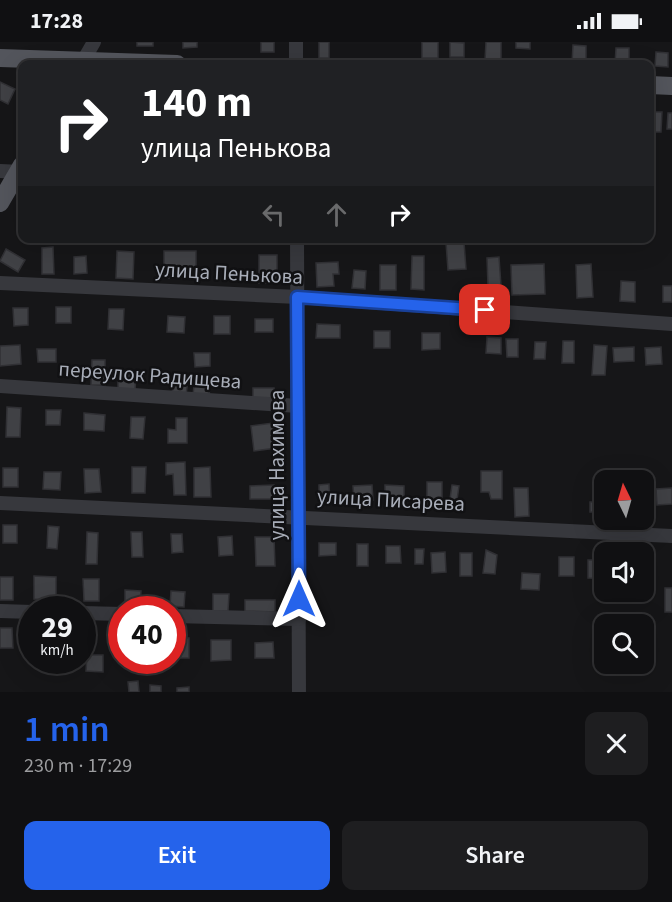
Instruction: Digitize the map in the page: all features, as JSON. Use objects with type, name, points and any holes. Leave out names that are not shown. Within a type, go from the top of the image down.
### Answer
[{"type":"main road","points":[[0,58],[33,60]]},
{"type":"main road","points":[[654,85],[672,86]]},
{"type":"main road","points":[[0,203],[18,174]]},
{"type":"street","points":[[84,60],[94,42]]},
{"type":"street","points":[[296,42],[296,60]]},
{"type":"street","points":[[0,171],[18,169]]},
{"type":"street","name":"улица Нахимова","points":[[297,243],[299,692]]},
{"type":"street","name":"улица Пенькова","points":[[0,282],[297,297],[672,324]]},
{"type":"street","name":"переулок Радищева","points":[[0,386],[298,406]]},
{"type":"street","name":"улица Писарева","points":[[0,504],[299,516],[672,536]]},
{"type":"street","points":[[0,611],[18,612]]},
{"type":"street","points":[[186,616],[299,620]]},
{"type":"building","points":[[137,42],[153,42],[153,46],[137,46]]},
{"type":"building","points":[[183,42],[197,42],[197,47],[183,48]]},
{"type":"building","points":[[261,42],[274,42],[274,52],[261,52]]},
{"type":"building","points":[[319,42],[329,42],[329,58],[319,58]]},
{"type":"building","points":[[422,42],[438,42],[438,58],[422,58]]},
{"type":"building","points":[[450,42],[464,43],[464,57],[450,57]]},
{"type":"building","points":[[486,42],[501,42],[501,60],[485,60]]},
{"type":"building","points":[[516,42],[530,42],[530,49],[516,48]]},
{"type":"building","points":[[573,45],[586,46],[586,60],[572,60]]},
{"type":"building","points":[[616,48],[629,48],[629,60],[615,60]]},
{"type":"building","points":[[656,52],[668,53],[668,67],[655,66]]},
{"type":"building","points":[[0,82],[15,89],[8,104],[0,100]]},
{"type":"building","points":[[654,112],[662,112],[661,132],[654,132]]},
{"type":"building","points":[[668,113],[672,113],[672,129],[667,129]]},
{"type":"building","points":[[446,243],[464,243],[466,269],[448,270]]},
{"type":"building","points":[[53,247],[54,274],[42,274],[42,248]]},
{"type":"building","points":[[6,249],[25,260],[18,272],[0,261]]},
{"type":"building","points":[[117,251],[134,252],[133,279],[116,278]]},
{"type":"building","points":[[164,251],[196,251],[196,278],[164,278]]},
{"type":"building","points":[[259,255],[277,255],[277,283],[259,283]]},
{"type":"building","points":[[86,256],[87,273],[74,274],[74,257]]},
{"type":"building","points":[[412,256],[424,256],[424,290],[411,289]]},
{"type":"building","points":[[499,257],[501,286],[488,286],[487,258]]},
{"type":"building","points":[[338,262],[339,274],[333,274],[334,286],[317,287],[316,263]]},
{"type":"building","points":[[544,264],[545,294],[512,295],[511,265]]},
{"type":"building","points":[[591,264],[593,297],[577,298],[576,265]]},
{"type":"building","points":[[380,265],[396,265],[396,290],[380,290]]},
{"type":"building","points":[[354,270],[366,271],[365,289],[352,288]]},
{"type":"building","points":[[621,281],[635,282],[635,302],[620,301]]},
{"type":"building","points":[[663,286],[672,286],[672,302],[663,302]]},
{"type":"building","points":[[56,307],[71,307],[71,323],[56,323]]},
{"type":"building","points":[[13,308],[28,308],[28,325],[14,326]]},
{"type":"building","points":[[109,309],[124,309],[123,330],[108,329]]},
{"type":"building","points":[[168,316],[185,317],[184,333],[167,332]]},
{"type":"building","points":[[214,316],[230,316],[230,334],[214,334]]},
{"type":"building","points":[[255,319],[273,319],[273,332],[255,332]]},
{"type":"building","points":[[317,324],[340,325],[340,338],[316,338]]},
{"type":"building","points":[[374,331],[390,331],[390,348],[374,348]]},
{"type":"building","points":[[422,333],[440,333],[440,349],[422,350]]},
{"type":"building","points":[[487,337],[501,338],[501,354],[486,353]]},
{"type":"building","points":[[506,339],[518,339],[518,357],[507,357]]},
{"type":"building","points":[[563,341],[574,341],[574,363],[562,363]]},
{"type":"building","points":[[535,342],[546,342],[545,359],[534,359]]},
{"type":"building","points":[[20,345],[21,364],[0,366],[0,346]]},
{"type":"building","points":[[594,345],[607,346],[605,375],[592,375]]},
{"type":"building","points":[[634,347],[634,361],[614,362],[613,348]]},
{"type":"building","points":[[661,347],[662,364],[646,365],[645,348]]},
{"type":"building","points":[[37,349],[56,349],[56,362],[38,362]]},
{"type":"building","points":[[194,353],[210,353],[210,366],[195,367]]},
{"type":"building","points":[[92,360],[105,360],[105,385],[91,385]]},
{"type":"building","points":[[118,373],[136,373],[135,391],[118,391]]},
{"type":"building","points":[[195,376],[211,377],[209,396],[193,395]]},
{"type":"building","points":[[174,378],[188,380],[186,395],[172,394]]},
{"type":"building","points":[[253,388],[274,388],[274,398],[253,398]]},
{"type":"building","points":[[7,407],[21,408],[20,437],[6,437]]},
{"type":"building","points":[[46,410],[61,410],[60,425],[46,425]]},
{"type":"building","points":[[84,413],[105,415],[104,431],[84,430]]},
{"type":"building","points":[[131,417],[145,417],[143,439],[130,438]]},
{"type":"building","points":[[176,418],[187,418],[187,443],[168,443],[168,429],[176,430]]},
{"type":"building","points":[[273,423],[276,448],[254,451],[251,426]]},
{"type":"building","points":[[185,462],[186,495],[174,495],[173,474],[166,475],[166,463]]},
{"type":"building","points":[[132,467],[146,467],[145,493],[132,493]]},
{"type":"building","points":[[210,467],[211,497],[194,497],[194,468]]},
{"type":"building","points":[[3,468],[18,468],[18,487],[3,487]]},
{"type":"building","points":[[84,469],[99,469],[101,492],[85,493]]},
{"type":"building","points":[[481,471],[502,471],[502,499],[491,499],[489,492],[481,492]]},
{"type":"building","points":[[44,472],[61,472],[60,490],[43,489]]},
{"type":"building","points":[[427,482],[442,482],[442,507],[427,507]]},
{"type":"building","points":[[329,484],[330,502],[319,502],[319,485]]},
{"type":"building","points":[[274,485],[274,499],[250,499],[250,486]]},
{"type":"building","points":[[372,485],[373,500],[354,501],[353,486]]},
{"type":"building","points":[[385,485],[404,486],[404,506],[385,505]]},
{"type":"building","points":[[452,485],[459,486],[456,507],[449,506]]},
{"type":"building","points":[[514,488],[528,488],[529,516],[515,517]]},
{"type":"building","points":[[672,488],[672,504],[657,505],[656,489]]},
{"type":"building","points":[[590,502],[594,502],[594,512],[590,512]]},
{"type":"building","points":[[3,525],[17,525],[17,543],[3,543]]},
{"type":"building","points":[[48,526],[59,527],[57,549],[47,548]]},
{"type":"building","points":[[87,532],[98,533],[97,564],[86,564]]},
{"type":"building","points":[[131,532],[142,532],[143,557],[132,557]]},
{"type":"building","points":[[171,534],[182,534],[183,552],[172,553]]},
{"type":"building","points":[[232,536],[233,555],[219,556],[218,537]]},
{"type":"building","points":[[255,537],[274,537],[275,566],[256,566]]},
{"type":"building","points":[[319,543],[336,543],[336,555],[319,556]]},
{"type":"building","points":[[357,544],[368,544],[368,566],[357,566]]},
{"type":"building","points":[[386,546],[400,546],[401,563],[386,563]]},
{"type":"building","points":[[415,549],[424,549],[423,564],[415,564]]},
{"type":"building","points":[[486,550],[497,555],[495,574],[483,573]]},
{"type":"building","points":[[445,552],[446,572],[432,573],[431,553]]},
{"type":"building","points":[[460,553],[472,553],[472,576],[460,576]]},
{"type":"building","points":[[559,557],[574,557],[574,576],[559,576]]},
{"type":"building","points":[[588,560],[594,560],[594,578],[588,578]]},
{"type":"building","points":[[522,573],[540,574],[539,590],[521,589]]},
{"type":"building","points":[[34,576],[56,577],[56,596],[34,596]]},
{"type":"building","points":[[0,577],[13,577],[13,600],[0,600]]},
{"type":"building","points":[[83,579],[99,579],[99,601],[96,601],[96,596],[84,596]]},
{"type":"building","points":[[665,588],[672,588],[672,612],[665,612]]},
{"type":"building","points":[[125,590],[141,591],[141,596],[125,596]]},
{"type":"building","points":[[171,591],[185,592],[185,596],[171,596]]},
{"type":"building","points":[[213,594],[229,594],[228,611],[213,611]]},
{"type":"building","points":[[245,600],[275,600],[275,612],[245,611]]},
{"type":"building","points":[[0,628],[12,628],[13,648],[0,648]]},
{"type":"building","points":[[186,638],[189,638],[189,658],[186,658]]},
{"type":"building","points":[[211,640],[231,640],[231,660],[211,661]]},
{"type":"building","points":[[273,642],[274,658],[255,658],[255,643]]},
{"type":"building","points":[[96,655],[103,655],[103,672],[96,672]]},
{"type":"building","points":[[138,681],[139,692],[129,692],[128,682]]},
{"type":"building","points":[[150,685],[161,686],[161,692],[150,692]]},
{"type":"building","points":[[189,687],[189,692],[177,692],[177,688]]},
{"type":"route","points":[[299,599],[297,297],[485,310]]}]
